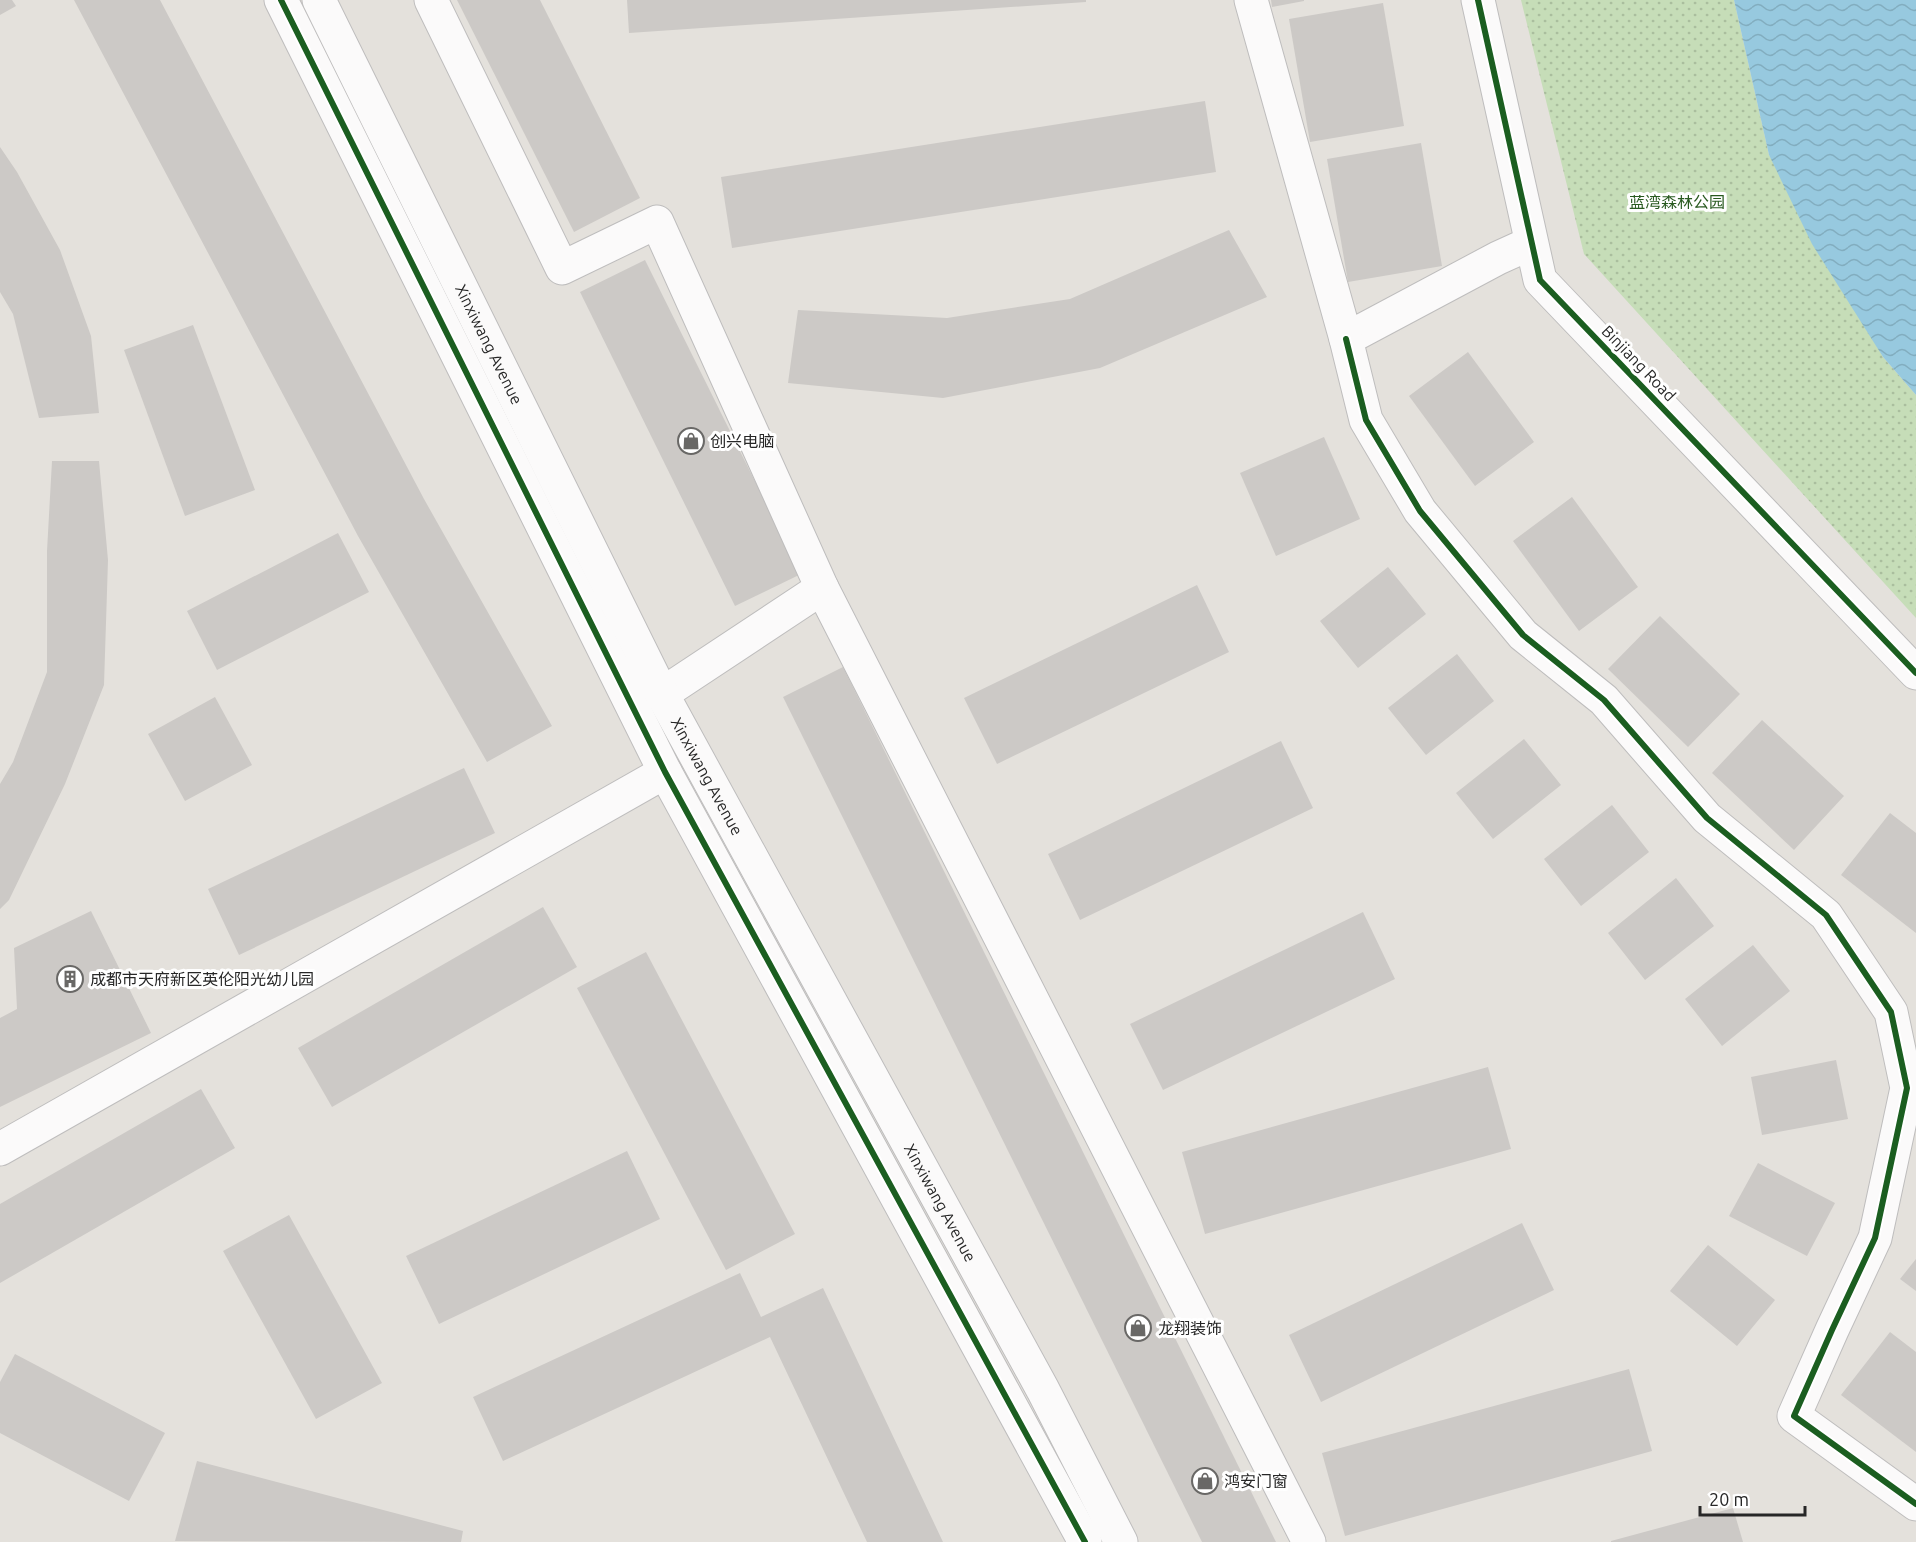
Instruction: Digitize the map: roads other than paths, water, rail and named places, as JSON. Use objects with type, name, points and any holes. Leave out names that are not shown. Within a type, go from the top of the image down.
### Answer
[{"type":"street","points":[[281,0],[665,772],[1085,1542]]},
{"type":"street","name":"Xinxiwang Avenue","points":[[319,0],[662,694],[1043,1390],[1121,1542]]},
{"type":"street","points":[[431,0],[562,268],[657,222],[822,588],[1309,1542]]},
{"type":"street","points":[[1251,0],[1346,339],[1366,420],[1420,511],[1523,635],[1604,700],[1707,818],[1826,915],[1891,1012],[1908,1088],[1875,1238],[1794,1416],[1916,1504]]},
{"type":"street","name":"Binjiang Road","points":[[1478,0],[1540,280],[1916,673]]},
{"type":"street","points":[[1346,339],[1498,258],[1531,243]]},
{"type":"street","points":[[662,694],[822,588]]},
{"type":"street","points":[[0,1149],[665,772]]},
{"type":"water","points":[[1734,0],[1916,0],[1916,395],[1883,357],[1812,244],[1769,155]]},
{"type":"place","name":"创兴电脑","points":[[691,441]]},
{"type":"place","name":"成都市天府新区英伦阳光幼儿园","points":[[70,979]]},
{"type":"place","name":"龙翔装饰","points":[[1138,1328]]},
{"type":"place","name":"鸿安门窗","points":[[1205,1481]]},
{"type":"park label","name":"蓝湾森林公园","points":[[1677,202]]}]
